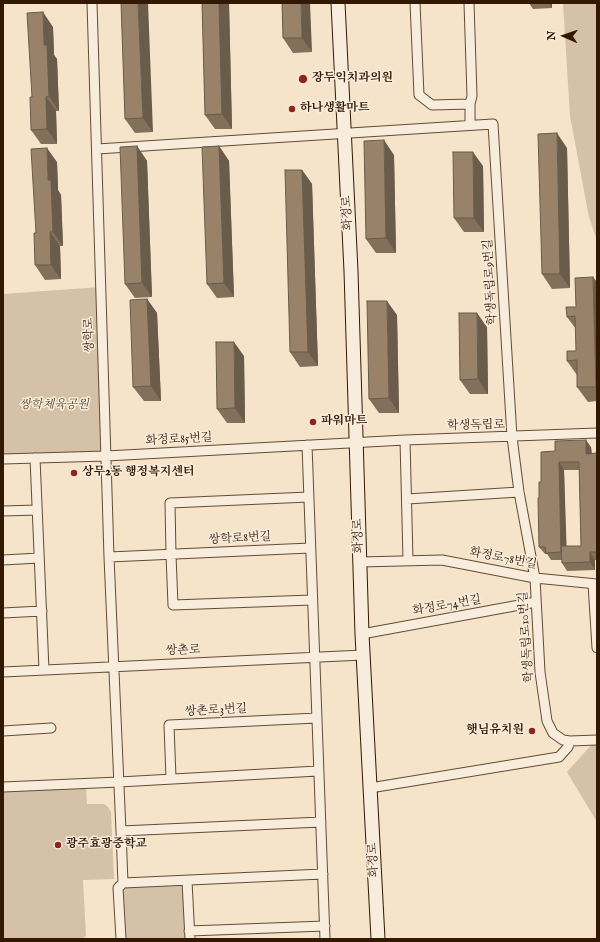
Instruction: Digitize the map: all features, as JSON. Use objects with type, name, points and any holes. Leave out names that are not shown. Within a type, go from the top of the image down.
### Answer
[{"type":"street","name":"쌍학로","points":[[92,3],[109,557],[121,831],[122,883],[118,888],[121,939]]},
{"type":"street","name":"화정로","points":[[338,3],[356,443],[362,634],[378,939]]},
{"type":"street","points":[[415,3],[419,94],[432,105],[470,104]]},
{"type":"street","points":[[96,149],[470,125],[470,104],[472,96],[469,3]]},
{"type":"street","name":"학생독립로9번길","points":[[470,125],[493,124],[512,437]]},
{"type":"street","name":"학생독립로","points":[[356,443],[597,433]]},
{"type":"street","name":"학생독립로10번길","points":[[512,437],[519,492],[535,578],[540,672],[547,721],[553,733],[562,740],[597,740]]},
{"type":"street","points":[[405,440],[408,560]]},
{"type":"street","name":"화정로85번길","points":[[3,459],[106,456],[356,443]]},
{"type":"street","points":[[307,445],[325,939]]},
{"type":"street","points":[[35,458],[44,670]]},
{"type":"street","points":[[407,499],[519,492]]},
{"type":"street","points":[[309,497],[170,503],[171,555],[173,606],[312,600]]},
{"type":"street","points":[[3,511],[37,510]]},
{"type":"street","name":"쌍학로8번길","points":[[109,557],[310,548]]},
{"type":"street","points":[[3,560],[39,558]]},
{"type":"street","name":"화정로78번길","points":[[360,562],[442,560],[535,578],[595,584],[597,648]]},
{"type":"street","name":"화정로74번길","points":[[362,634],[536,602]]},
{"type":"street","points":[[3,613],[42,611]]},
{"type":"street","name":"쌍촌로","points":[[3,672],[363,655]]},
{"type":"street","name":"쌍촌로3번길","points":[[170,778],[169,725],[317,718]]},
{"type":"street","points":[[3,731],[52,728]]},
{"type":"street","points":[[370,788],[560,757],[568,747],[570,741]]},
{"type":"street","points":[[3,787],[318,771]]},
{"type":"street","points":[[121,831],[321,822]]},
{"type":"street","points":[[122,883],[323,874]]},
{"type":"street","points":[[187,881],[189,935],[325,926]]},
{"type":"green space","points":[[563,3],[597,3],[597,241],[589,217],[570,116]]},
{"type":"green space","name":"쌍학체육공원","points":[[101,287],[106,456],[3,459],[3,294]]},
{"type":"green space","points":[[597,741],[597,822],[567,772],[593,743]]},
{"type":"green space","name":"광주효광중학교","points":[[86,787],[87,804],[104,804],[111,812],[114,879],[83,880],[86,936],[82,939],[3,939],[3,790]]},
{"type":"green space","points":[[181,885],[185,889],[186,939],[123,939],[122,887]]},
{"type":"building","points":[[121,3],[138,3],[143,118],[125,119]]},
{"type":"building","points":[[202,3],[219,3],[222,114],[205,115]]},
{"type":"building","points":[[282,3],[301,3],[302,38],[283,38]]},
{"type":"building","points":[[43,12],[44,45],[47,45],[49,96],[46,97],[47,129],[31,130],[30,97],[32,97],[27,13]]},
{"type":"building","points":[[557,133],[560,274],[542,274],[538,134]]},
{"type":"building","points":[[384,140],[386,238],[366,239],[364,141]]},
{"type":"building","points":[[137,146],[142,283],[125,284],[120,147]]},
{"type":"building","points":[[219,146],[224,283],[207,284],[202,147]]},
{"type":"building","points":[[47,148],[48,180],[51,180],[53,232],[50,232],[51,265],[35,265],[34,233],[36,233],[31,149]]},
{"type":"building","points":[[453,152],[473,152],[474,218],[454,218]]},
{"type":"building","points":[[285,170],[302,170],[308,352],[290,352]]},
{"type":"building","points":[[593,277],[596,387],[577,387],[577,360],[567,361],[567,351],[576,351],[575,316],[567,317],[566,307],[576,307],[575,278]]},
{"type":"building","points":[[147,299],[151,386],[133,387],[130,300]]},
{"type":"building","points":[[367,301],[387,301],[389,398],[369,399]]},
{"type":"building","points":[[459,313],[477,313],[478,379],[460,380]]},
{"type":"building","points":[[216,342],[234,342],[235,408],[217,409]]},
{"type":"building","points":[[586,440],[586,454],[597,453],[597,552],[590,552],[590,562],[562,563],[561,546],[581,546],[579,462],[559,462],[561,552],[546,553],[545,547],[539,547],[538,498],[539,482],[541,482],[541,452],[555,451],[555,441]]},
{"type":"place","name":"장두익치과의원","points":[[303,79]]},
{"type":"place","name":"하나생활마트","points":[[292,109]]},
{"type":"place","name":"파워마트","points":[[313,422]]},
{"type":"place","name":"상무2동 행정복지센터","points":[[74,473]]},
{"type":"place","name":"햇님유치원","points":[[532,731]]},
{"type":"place","name":"광주효광중학교","points":[[58,845]]}]
